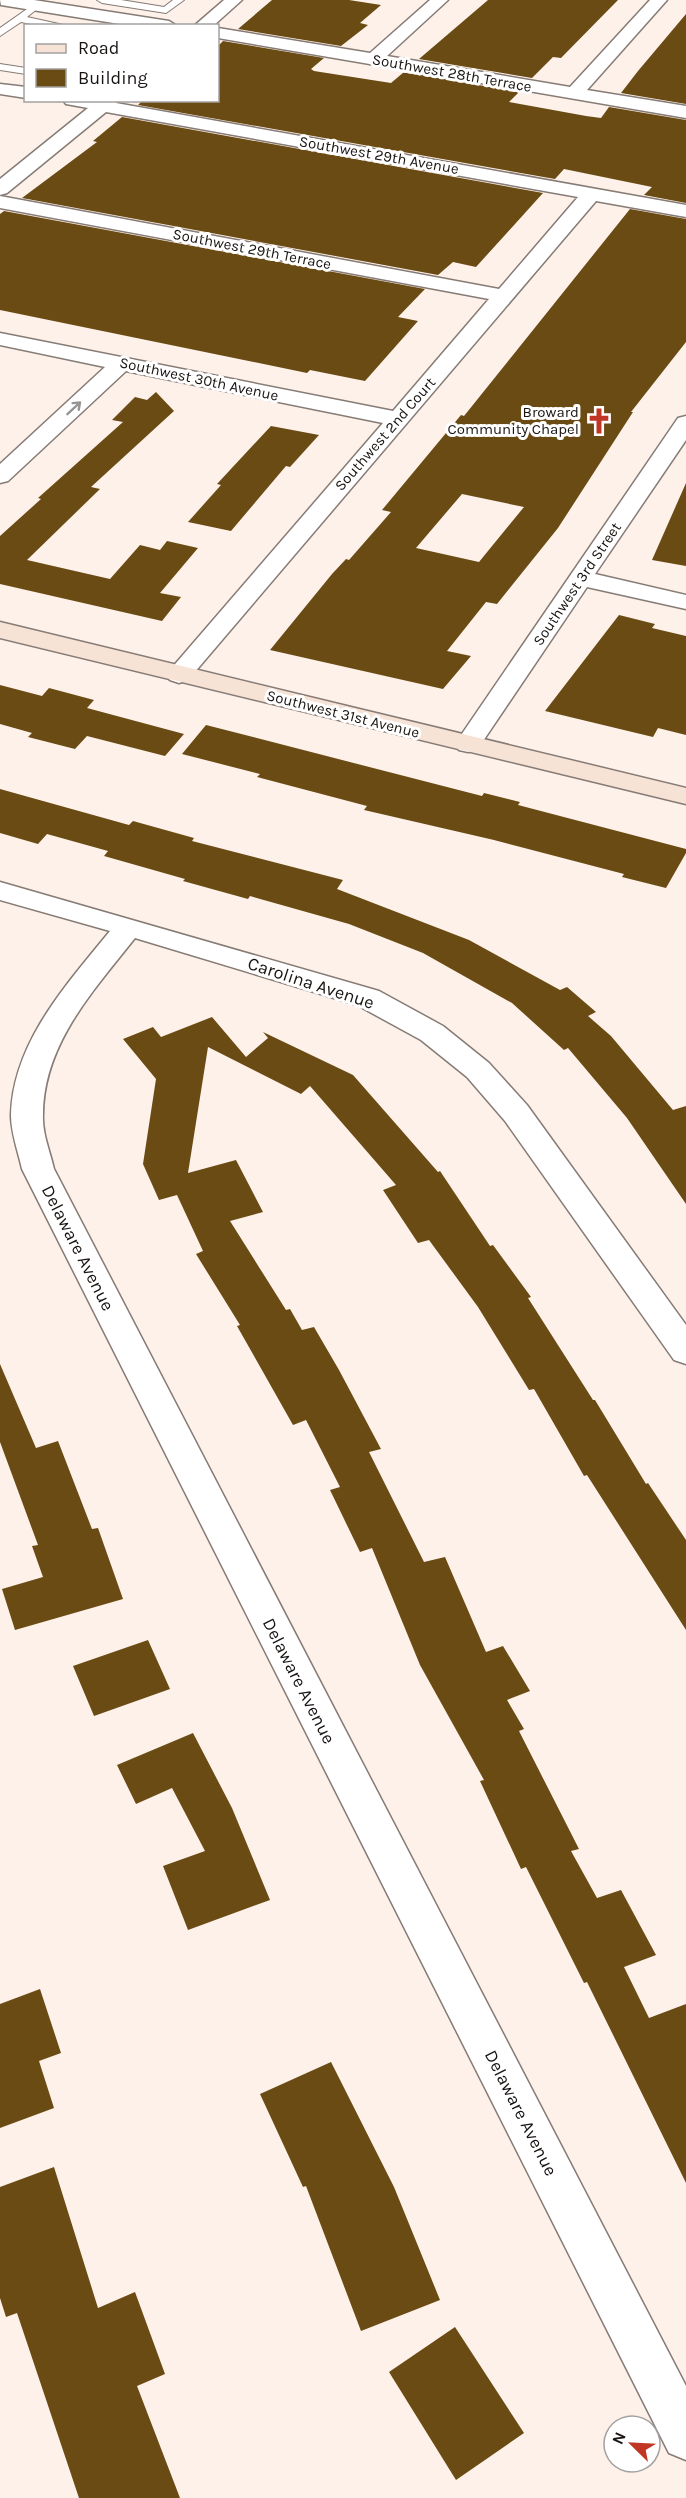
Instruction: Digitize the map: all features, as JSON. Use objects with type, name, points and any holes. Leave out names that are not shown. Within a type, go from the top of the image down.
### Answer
[{"type":"main road","name":"Southwest 31st Avenue","points":[[0,630],[686,796]]},
{"type":"street","points":[[1,0],[157,24]]},
{"type":"street","points":[[204,24],[234,0]]},
{"type":"street","points":[[374,60],[440,0]]},
{"type":"street","points":[[574,93],[659,0]]},
{"type":"street","name":"Southwest 28th Terrace","points":[[219,33],[686,112]]},
{"type":"street","points":[[0,189],[106,103]]},
{"type":"street","name":"Southwest 29th Avenue","points":[[106,103],[686,211]]},
{"type":"street","name":"Southwest 2nd Court","points":[[179,675],[591,194]]},
{"type":"street","name":"Southwest 29th Terrace","points":[[0,202],[504,296]]},
{"type":"street","name":"Southwest 30th Avenue","points":[[0,339],[397,419]]},
{"type":"street","points":[[0,458],[111,361]]},
{"type":"street","points":[[0,476],[111,361]]},
{"type":"street","name":"Southwest 3rd Street","points":[[468,744],[580,578],[677,451],[686,423]]},
{"type":"street","points":[[580,578],[686,602]]},
{"type":"street","name":"Carolina Avenue","points":[[0,891],[368,998],[432,1033],[478,1070],[516,1113],[686,1351]]},
{"type":"street","name":"Delaware Avenue","points":[[129,927],[61,1013],[35,1064],[27,1115],[38,1169],[686,2436]]},
{"type":"lane","points":[[102,0],[166,10],[179,0]]},
{"type":"lane","points":[[0,33],[37,6]]},
{"type":"lane","points":[[20,19],[51,24]]},
{"type":"lane","points":[[0,67],[24,71]]},
{"type":"lane","points":[[11,91],[24,79]]},
{"type":"building","points":[[272,0],[349,0],[381,5],[360,23],[368,25],[341,46],[238,29]]},
{"type":"building","points":[[488,0],[618,0],[561,58],[553,57],[532,78],[419,59]]},
{"type":"building","points":[[686,14],[686,104],[621,93],[638,71]]},
{"type":"building","points":[[223,41],[324,58],[311,69],[314,71],[391,83],[404,72],[519,92],[509,102],[586,116],[601,118],[609,107],[686,120],[686,203],[644,195],[652,187],[564,169],[555,179],[138,105],[141,102],[219,102],[219,45]]},
{"type":"building","points":[[122,117],[543,193],[476,267],[453,262],[438,275],[22,198],[97,142],[93,141]]},
{"type":"building","points":[[630,209],[686,219],[686,342],[631,412],[633,412],[558,528],[497,604],[486,602],[447,651],[471,656],[443,689],[270,650],[332,574],[346,559],[349,560],[391,512],[382,510],[461,415],[464,416]],"holes":[[[462,494],[524,507],[479,562],[416,548]]]},
{"type":"building","points":[[4,211],[425,289],[398,317],[418,321],[365,381],[310,370],[307,373],[0,310],[0,214]]},
{"type":"building","points":[[156,392],[174,411],[91,487],[100,489],[27,560],[110,579],[140,545],[160,550],[167,541],[198,548],[160,593],[181,597],[162,621],[0,584],[0,536],[41,499],[38,498],[123,422],[112,420],[135,397],[147,400]]},
{"type":"building","points":[[271,426],[319,435],[290,467],[286,466],[231,531],[188,522],[221,485],[217,484]]},
{"type":"building","points":[[686,483],[686,566],[652,560]]},
{"type":"building","points":[[619,615],[655,624],[652,628],[686,636],[686,735],[658,728],[653,737],[545,711]]},
{"type":"building","points":[[0,685],[42,696],[49,688],[94,700],[87,708],[184,734],[165,756],[87,736],[75,749],[28,737],[32,733],[0,724]]},
{"type":"building","points":[[206,725],[482,796],[484,793],[520,802],[518,805],[686,849],[686,853],[666,888],[622,877],[624,874],[494,840],[364,810],[367,806],[257,777],[260,774],[182,754]]},
{"type":"building","points":[[0,789],[129,825],[133,821],[194,838],[192,841],[343,880],[337,889],[469,940],[560,990],[567,987],[596,1012],[588,1016],[611,1036],[673,1110],[686,1106],[686,1204],[627,1118],[568,1048],[564,1050],[512,1003],[423,953],[349,924],[250,896],[248,899],[183,881],[185,879],[104,856],[108,851],[47,834],[38,844],[0,833]]},
{"type":"building","points":[[212,1017],[246,1057],[268,1038],[263,1032],[353,1075],[438,1172],[440,1171],[490,1246],[493,1245],[531,1297],[528,1298],[595,1400],[646,1484],[648,1483],[686,1540],[686,1630],[587,1475],[584,1476],[534,1389],[529,1390],[478,1307],[429,1240],[418,1243],[383,1190],[396,1185],[310,1086],[301,1094],[208,1047],[188,1173],[236,1160],[263,1212],[230,1221],[286,1310],[290,1309],[302,1330],[314,1327],[339,1370],[381,1449],[369,1452],[424,1562],[445,1557],[486,1652],[503,1646],[530,1691],[507,1700],[524,1729],[519,1731],[579,1849],[571,1851],[597,1898],[621,1890],[656,1955],[624,1967],[649,2018],[686,2004],[686,2183],[587,1982],[584,1983],[526,1867],[521,1869],[480,1781],[484,1780],[420,1665],[372,1548],[360,1552],[330,1490],[340,1487],[306,1420],[293,1425],[237,1326],[240,1325],[196,1254],[203,1251],[177,1195],[159,1200],[143,1164],[156,1079],[123,1039],[153,1027],[161,1037]]},
{"type":"building","points":[[0,1364],[36,1448],[58,1441],[92,1529],[98,1528],[123,1599],[15,1630],[2,1589],[43,1577],[32,1546],[38,1545],[0,1442]]},
{"type":"building","points":[[148,1640],[170,1689],[94,1716],[73,1666]]},
{"type":"building","points":[[193,1733],[232,1808],[270,1900],[188,1930],[163,1866],[205,1851],[172,1788],[136,1804],[117,1765]]},
{"type":"building","points":[[40,1989],[61,2053],[39,2061],[54,2108],[0,2128],[0,2004]]},
{"type":"building","points":[[331,2062],[394,2187],[440,2300],[361,2331],[306,2186],[303,2187],[260,2094]]},
{"type":"building","points":[[54,2167],[98,2308],[135,2292],[165,2374],[137,2386],[180,2498],[79,2498],[17,2313],[6,2317],[0,2298],[0,2187]]},
{"type":"building","points":[[455,2327],[524,2433],[456,2480],[389,2372]]},
{"type":"place","name":"Broward Community Chapel","points":[[599,421]]}]
